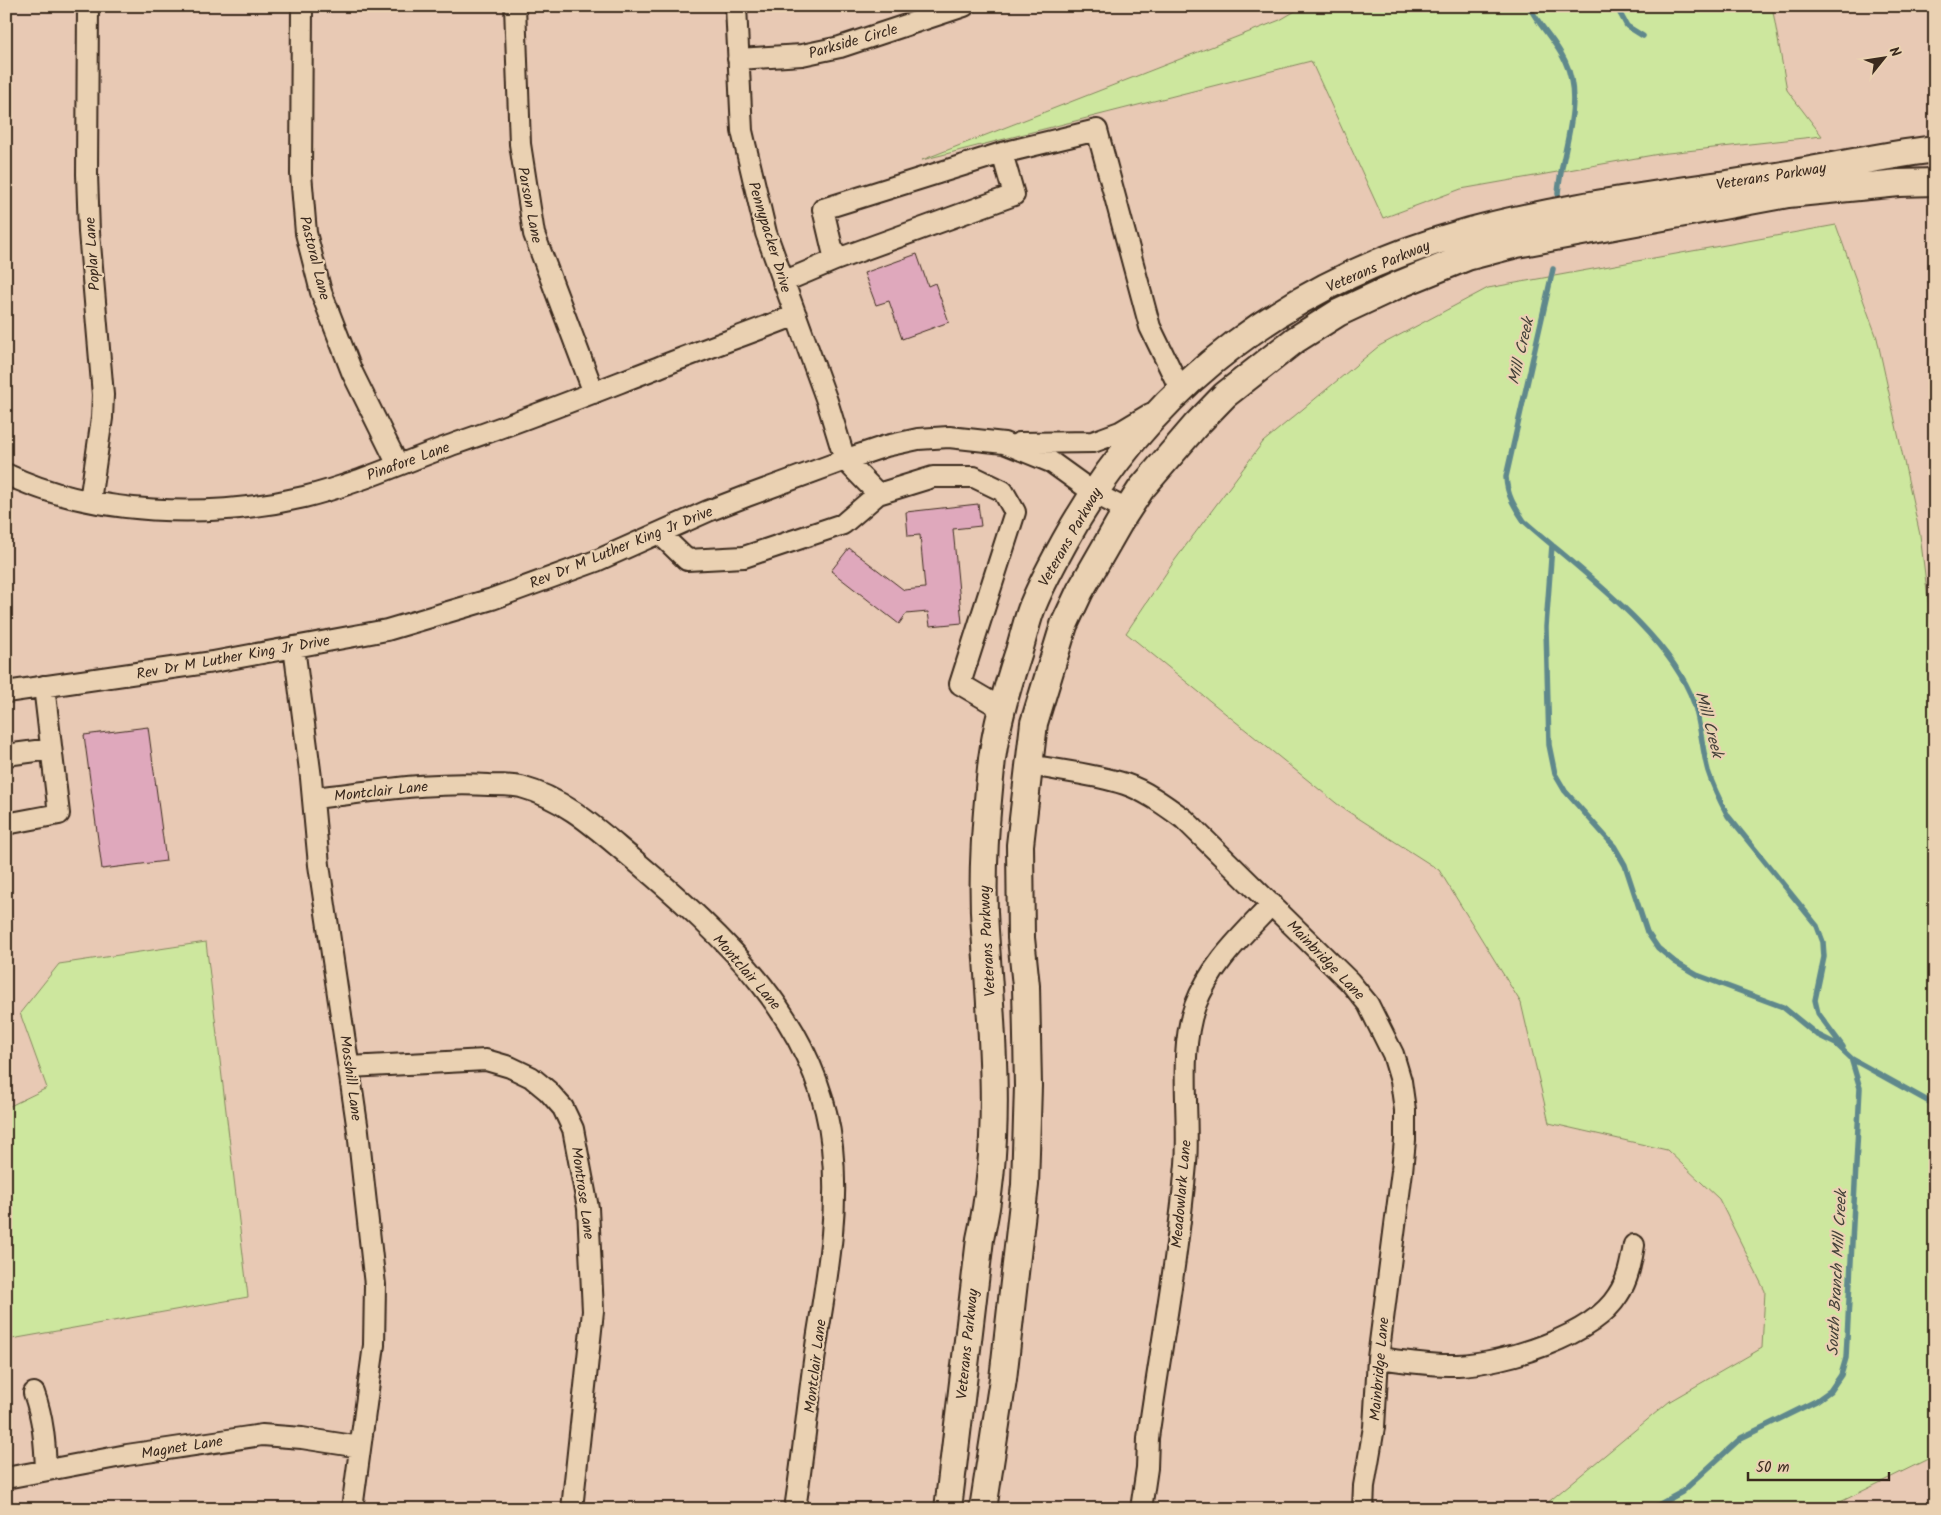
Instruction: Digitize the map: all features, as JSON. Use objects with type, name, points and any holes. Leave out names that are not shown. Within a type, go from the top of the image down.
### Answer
[{"type":"main road","name":"Veterans Parkway","points":[[948,1509],[970,1310],[991,1169],[994,1133],[992,1032],[985,929],[984,860],[992,763],[1001,708],[1031,610],[1056,558],[1094,493],[1124,452],[1173,397],[1233,343],[1266,321],[1325,288],[1405,252],[1470,231],[1575,208],[1935,149]]},
{"type":"main road","name":"Veterans Parkway","points":[[982,1509],[1003,1379],[1025,1184],[1028,1086],[1026,986],[1021,938],[1020,859],[1024,802],[1034,723],[1064,626],[1080,591],[1127,510],[1168,456],[1196,425],[1226,395],[1287,346],[1338,313],[1424,274],[1466,257],[1517,244],[1788,194],[1889,184],[1935,182]]},
{"type":"street","name":"Poplar Lane","points":[[88,6],[87,174],[89,232],[104,395],[90,501]]},
{"type":"street","name":"Pastoral Lane","points":[[302,6],[301,174],[306,233],[321,292],[352,372],[398,465]]},
{"type":"street","name":"Parson Lane","points":[[515,6],[520,144],[534,234],[594,393]]},
{"type":"street","name":"Pennypacker Drive","points":[[736,6],[742,131],[747,157],[766,233],[827,401],[845,460]]},
{"type":"street","name":"Parkside Circle","points":[[738,59],[802,56],[840,47],[964,6]]},
{"type":"street","points":[[835,260],[824,209],[1002,153],[1097,130],[1150,327],[1173,397],[1120,432],[1093,442],[1004,443]]},
{"type":"street","points":[[783,282],[835,260],[1014,195],[1002,153]]},
{"type":"street","name":"Pinafore Lane","points":[[6,474],[52,492],[90,501],[175,509],[244,508],[305,497],[337,488],[594,393],[796,315]]},
{"type":"street","name":"Rev Dr M Luther King Jr Drive","points":[[6,692],[213,662],[387,630],[492,599],[596,561],[708,511],[845,460],[886,446],[918,439],[949,437],[1004,443],[1051,462],[1094,493],[1127,510]]},
{"type":"street","points":[[845,460],[878,494]]},
{"type":"street","points":[[659,533],[687,560],[744,557],[843,524],[878,494],[932,477],[974,477],[1003,491],[1015,512],[960,684],[1001,708]]},
{"type":"street","name":"Mosshill Lane","points":[[294,647],[313,798],[319,865],[358,1131],[375,1285],[374,1345],[352,1509]]},
{"type":"street","points":[[6,824],[59,814],[44,686]]},
{"type":"street","points":[[6,755],[51,749]]},
{"type":"street","name":"Mainbridge Lane","points":[[1030,765],[1094,776],[1125,784],[1154,798],[1184,819],[1350,982],[1368,1004],[1394,1054],[1401,1081],[1406,1140],[1378,1358],[1374,1427],[1364,1486],[1363,1509]]},
{"type":"street","name":"Montclair Lane","points":[[313,798],[452,783],[519,786],[542,795],[564,805],[585,819],[645,870],[732,951],[771,996],[801,1045],[822,1093],[832,1146],[834,1175],[833,1233],[830,1262],[795,1509]]},
{"type":"street","name":"Meadowlark Lane","points":[[1141,1509],[1147,1468],[1148,1438],[1180,1226],[1186,1146],[1188,1037],[1194,1008],[1206,980],[1222,957],[1272,904]]},
{"type":"street","name":"Montrose Lane","points":[[349,1067],[486,1060],[510,1067],[531,1077],[548,1091],[573,1128],[588,1208],[593,1311],[572,1509]]},
{"type":"street","points":[[1378,1358],[1457,1365],[1501,1358],[1567,1335],[1605,1311],[1618,1296],[1627,1278],[1634,1245]]},
{"type":"street","points":[[34,1393],[40,1408],[45,1437],[46,1470]]},
{"type":"street","name":"Magnet Lane","points":[[6,1478],[127,1455],[262,1435],[302,1438],[360,1447]]},
{"type":"green space","points":[[1304,6],[1772,6],[1787,90],[1822,136],[1659,154],[1461,189],[1383,218],[1311,61],[922,160],[1280,20]]},
{"type":"green space","points":[[1836,225],[1877,338],[1920,535],[1935,655],[1935,1461],[1932,1457],[1826,1509],[1540,1509],[1670,1401],[1762,1348],[1765,1291],[1719,1199],[1667,1150],[1549,1123],[1521,1003],[1439,870],[1341,807],[1126,633],[1175,560],[1263,442],[1379,346],[1488,288]]},
{"type":"green space","points":[[206,942],[248,1297],[6,1340],[6,1108],[47,1088],[20,1013],[59,964]]},
{"type":"building","points":[[917,254],[928,286],[935,283],[949,322],[902,339],[889,301],[876,305],[864,273]]},
{"type":"building","points":[[978,504],[981,526],[953,529],[962,623],[930,626],[928,612],[906,614],[899,624],[831,571],[849,548],[904,590],[925,588],[920,535],[908,536],[906,512]]},
{"type":"building","points":[[148,727],[166,861],[102,869],[84,735]]},
{"type":"waterway","name":"Mill Creek","points":[[1529,6],[1561,54],[1571,77],[1573,93],[1572,110],[1558,194]]},
{"type":"waterway","points":[[1616,6],[1627,26],[1643,36]]},
{"type":"waterway","name":"Mill Creek","points":[[1553,269],[1506,477],[1509,495],[1524,521],[1620,604],[1665,652],[1682,677],[1694,703],[1708,771],[1728,816],[1817,926],[1823,942],[1824,957],[1815,1000],[1818,1013],[1843,1047]]},
{"type":"waterway","name":"South Branch Mill Creek","points":[[1552,545],[1546,627],[1549,745],[1555,774],[1565,791],[1614,846],[1625,865],[1647,932],[1658,948],[1675,962],[1697,975],[1783,1007],[1816,1034],[1836,1044],[1851,1058],[1860,1088],[1846,1358],[1841,1375],[1830,1391],[1816,1401],[1741,1438],[1682,1492],[1651,1509]]},
{"type":"waterway","name":"Mill Creek","points":[[1852,1059],[1935,1105]]}]
